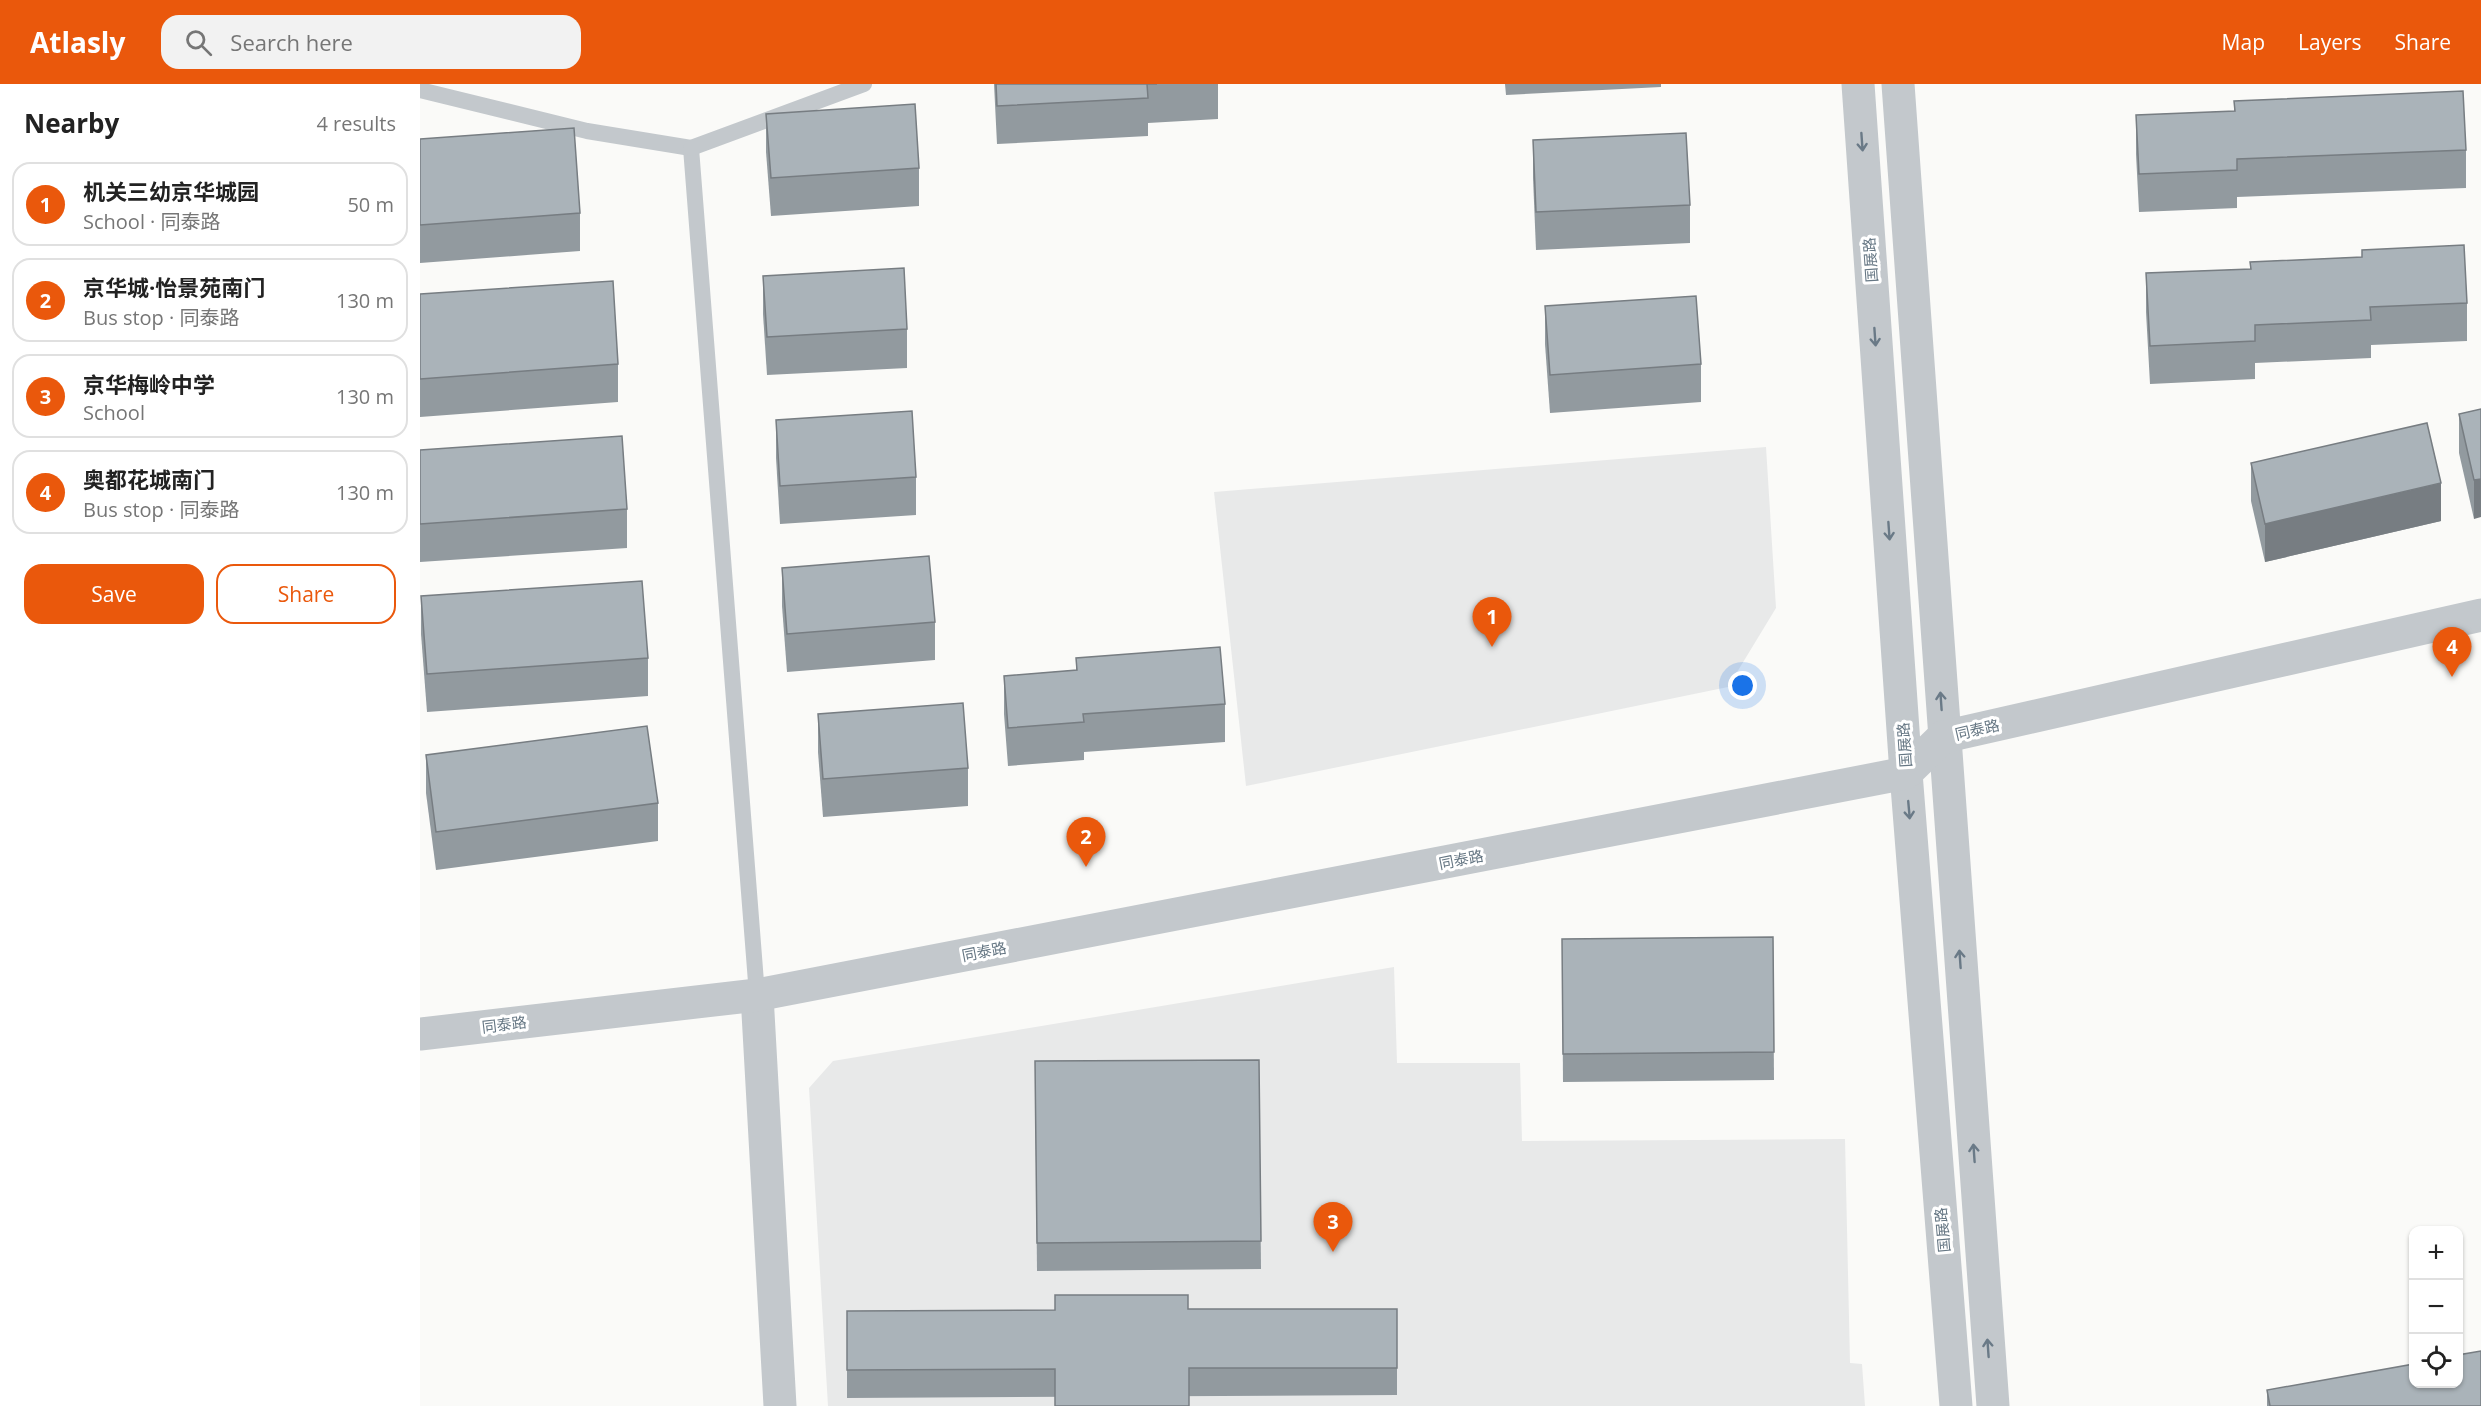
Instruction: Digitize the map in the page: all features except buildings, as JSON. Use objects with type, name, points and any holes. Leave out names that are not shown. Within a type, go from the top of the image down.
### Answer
[{"type":"street","name":"国展路","points":[[1858,84],[1906,773],[1956,1406]]},
{"type":"street","points":[[1898,84],[1943,736],[1993,1406]]},
{"type":"street","name":"同泰路","points":[[420,1034],[756,995],[1906,773],[1943,736],[2481,615]]},
{"type":"street","points":[[756,995],[780,1406]]},
{"type":"lane","points":[[420,90],[587,131],[691,148],[864,84]]},
{"type":"lane","points":[[691,148],[756,995]]},
{"type":"shaded area","points":[[1766,447],[1776,608],[1728,687],[1246,786],[1214,492]]},
{"type":"shaded area","points":[[1394,967],[1397,1063],[1520,1063],[1522,1141],[1845,1139],[1850,1363],[1862,1364],[1865,1406],[828,1406],[809,1088],[833,1061]]},
{"type":"place","name":"机关三幼京华城园","points":[[1492,647]]},
{"type":"place","name":"奥都花城南门","points":[[2452,677]]},
{"type":"place","name":"京华城·怡景苑南门","points":[[1086,867]]},
{"type":"place","name":"京华梅岭中学","points":[[1333,1252]]}]
